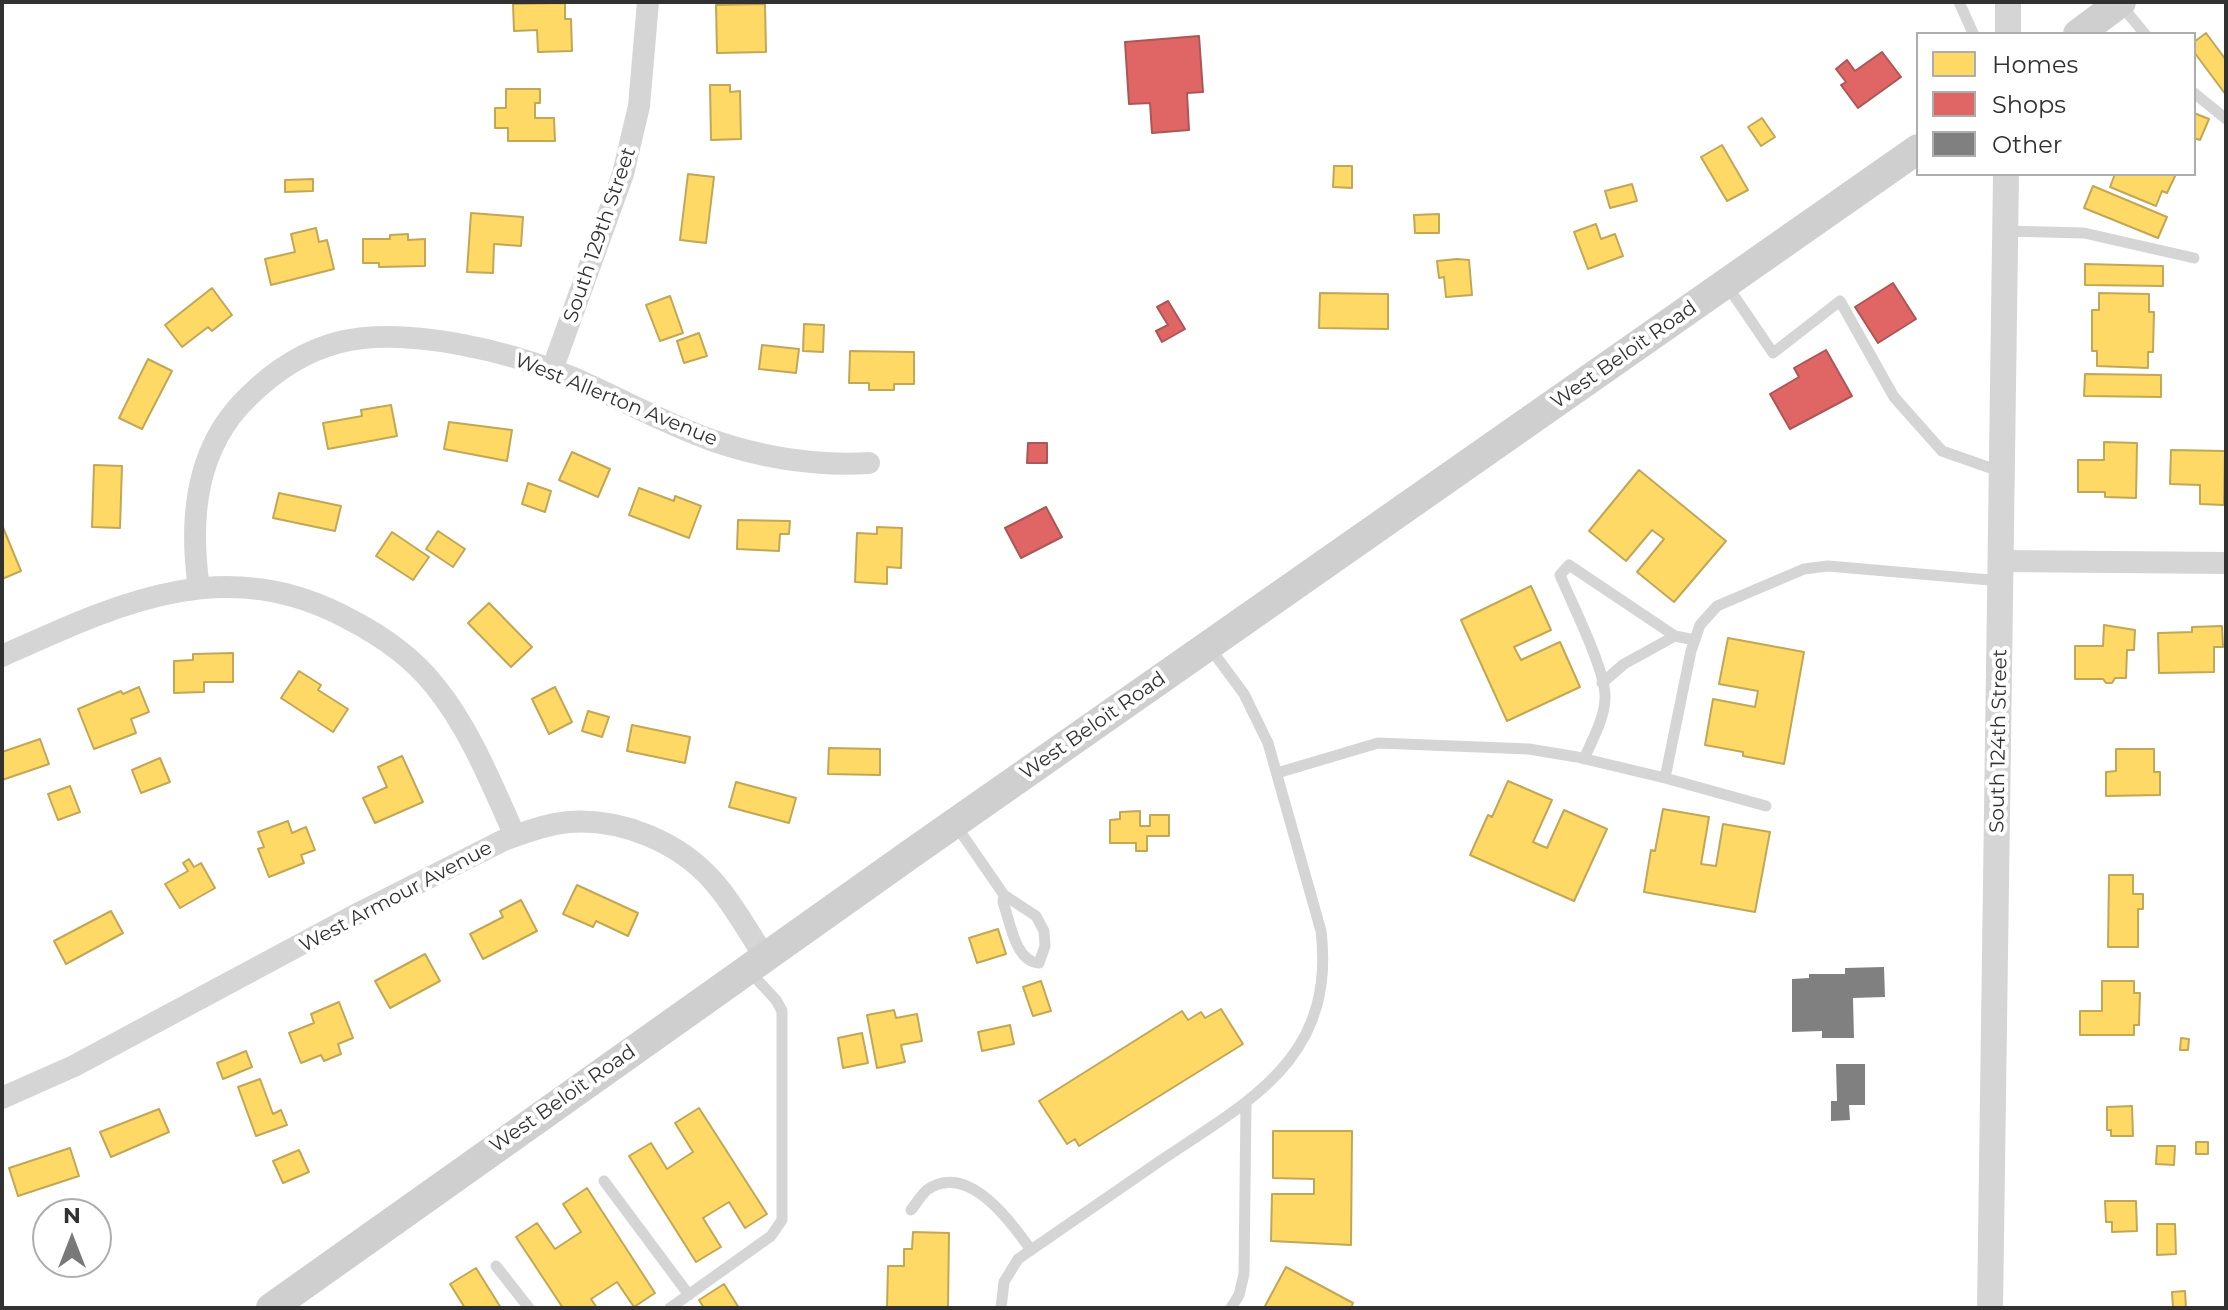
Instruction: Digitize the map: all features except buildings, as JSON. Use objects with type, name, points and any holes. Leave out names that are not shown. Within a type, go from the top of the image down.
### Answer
[{"type":"main road","points":[[2081,32],[2120,3]]},
{"type":"main road","name":"West Beloit Road","points":[[271,1308],[756,963],[1916,150]]},
{"type":"street","name":"South 129th Street","points":[[552,370],[623,174],[639,106],[648,2]]},
{"type":"street","points":[[2008,2],[2008,32]]},
{"type":"street","name":"South 124th Street","points":[[1990,1308],[2006,176]]},
{"type":"street","name":"West Allerton Avenue","points":[[199,588],[194,521],[204,463],[223,426],[239,405],[277,372],[330,345],[380,338],[469,346],[552,370],[713,441],[759,454],[802,461],[869,463]]},
{"type":"street","points":[[2002,571],[2226,563]]},
{"type":"street","points":[[2,656],[123,605],[165,593],[245,586],[294,595],[332,610],[390,645],[424,673],[464,730],[515,836]]},
{"type":"street","name":"West Armour Avenue","points":[[2,1098],[74,1066],[361,912],[515,836],[573,821],[609,824],[655,838],[676,849],[714,882],[756,963]]},
{"type":"lane","points":[[1959,2],[1973,32]]},
{"type":"lane","points":[[2120,3],[2143,32]]},
{"type":"lane","points":[[2196,95],[2226,119]]},
{"type":"lane","points":[[2005,231],[2084,233],[2194,258]]},
{"type":"lane","points":[[1726,284],[1773,353],[1840,301],[1894,397],[1942,451],[2003,473]]},
{"type":"lane","points":[[1584,759],[1606,698],[1596,660],[1560,575],[1569,565],[1675,636],[1695,640]]},
{"type":"lane","points":[[1665,778],[1695,640],[1700,625],[1717,606],[1804,569],[1828,566],[2002,571]]},
{"type":"lane","points":[[1602,683],[1624,664],[1675,636]]},
{"type":"lane","points":[[1001,1308],[1004,1282],[1010,1269],[1031,1250],[1246,1103],[1292,1059],[1306,1036],[1316,1010],[1324,953],[1317,911],[1277,773],[1259,720],[1209,646]]},
{"type":"lane","points":[[1277,773],[1378,743],[1529,749],[1665,778],[1766,806]]},
{"type":"lane","points":[[955,823],[1004,895],[1036,916],[1044,931],[1045,946],[1039,963],[1031,963],[1023,956],[1003,902],[1004,895]]},
{"type":"lane","points":[[670,1308],[771,1236],[782,1220],[782,1011],[756,963]]},
{"type":"lane","points":[[1231,1308],[1239,1295],[1244,1274],[1246,1103]]},
{"type":"lane","points":[[604,1181],[689,1295]]},
{"type":"lane","points":[[911,1210],[927,1190],[959,1184],[985,1195],[1006,1215],[1031,1250]]},
{"type":"lane","points":[[496,1266],[529,1308]]}]
